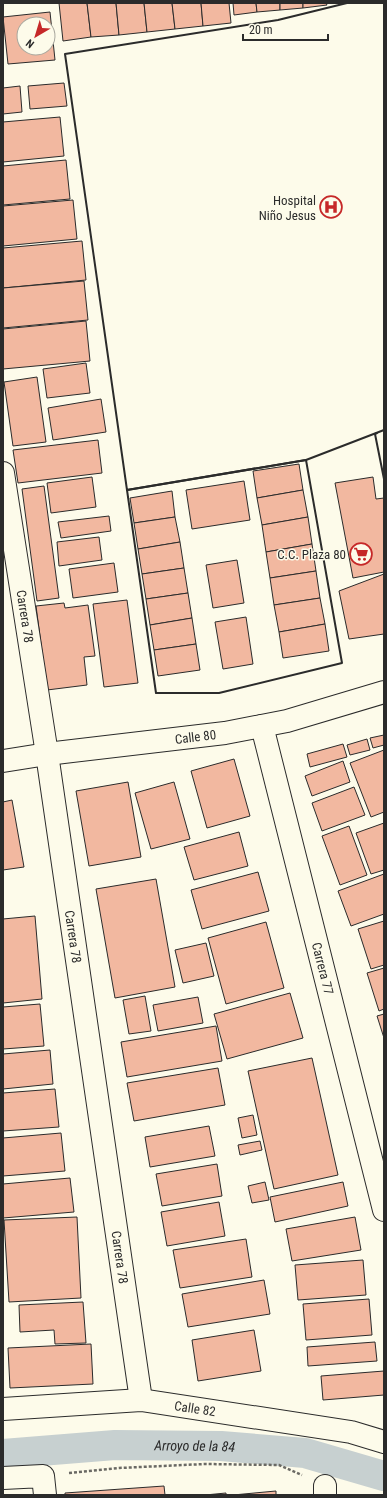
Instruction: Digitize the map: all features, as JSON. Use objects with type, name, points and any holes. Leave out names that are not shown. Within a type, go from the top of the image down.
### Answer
[{"type":"street","name":"Carrera 78","points":[[3,473],[47,754],[141,1400]]},
{"type":"street","name":"Calle 80","points":[[3,761],[47,754],[225,733],[287,721],[384,692]]},
{"type":"street","name":"Carrera 77","points":[[262,726],[384,1210]]},
{"type":"street","name":"Calle 82","points":[[3,1409],[141,1400],[351,1432],[384,1442]]},
{"type":"street","points":[[3,1478],[44,1486]]},
{"type":"path","points":[[44,1486],[119,1468],[205,1464],[279,1465],[325,1490]]},
{"type":"building","points":[[59,3],[87,3],[91,37],[63,41]]},
{"type":"building","points":[[87,3],[116,3],[119,35],[91,37]]},
{"type":"building","points":[[116,3],[144,3],[147,32],[119,35]]},
{"type":"building","points":[[144,3],[172,3],[175,29],[147,32]]},
{"type":"building","points":[[172,3],[201,3],[203,26],[175,29]]},
{"type":"building","points":[[201,3],[229,3],[231,23],[203,26]]},
{"type":"building","points":[[233,3],[256,3],[257,12],[234,15]]},
{"type":"building","points":[[256,3],[280,3],[280,10],[257,12]]},
{"type":"building","points":[[280,3],[303,3],[303,8],[280,10]]},
{"type":"building","points":[[303,3],[326,3],[327,5],[303,8]]},
{"type":"building","points":[[50,12],[50,16],[16,16],[16,56],[55,56],[55,60],[8,64],[3,17]]},
{"type":"building","points":[[64,83],[67,106],[30,109],[28,86]]},
{"type":"building","points":[[20,86],[22,112],[3,114],[3,88]]},
{"type":"building","points":[[60,117],[64,156],[3,162],[3,122]]},
{"type":"building","points":[[66,160],[70,199],[3,205],[3,166]]},
{"type":"building","points":[[73,200],[77,239],[3,246],[3,206]]},
{"type":"building","points":[[82,241],[86,280],[3,288],[3,248]]},
{"type":"building","points":[[84,281],[88,320],[3,328],[3,288]]},
{"type":"building","points":[[86,321],[90,361],[3,369],[3,329]]},
{"type":"building","points":[[86,363],[90,393],[47,398],[43,369]]},
{"type":"building","points":[[37,377],[46,442],[13,446],[4,382]]},
{"type":"building","points":[[101,399],[106,432],[53,440],[48,408]]},
{"type":"building","points":[[98,440],[102,473],[18,483],[13,450]]},
{"type":"building","points":[[299,464],[303,490],[257,498],[253,471]]},
{"type":"building","points":[[92,477],[96,507],[51,513],[47,483]]},
{"type":"building","points":[[373,477],[376,499],[384,498],[384,572],[353,578],[335,483]]},
{"type":"building","points":[[244,481],[250,520],[192,529],[186,490]]},
{"type":"building","points":[[44,486],[59,598],[37,601],[22,489]]},
{"type":"building","points":[[303,490],[308,517],[262,525],[257,498]]},
{"type":"building","points":[[172,491],[175,517],[134,523],[130,498]]},
{"type":"building","points":[[109,516],[111,531],[61,538],[58,522]]},
{"type":"building","points":[[175,517],[180,542],[138,549],[134,523]]},
{"type":"building","points":[[308,517],[312,544],[266,552],[262,525]]},
{"type":"building","points":[[99,537],[102,560],[59,566],[57,542]]},
{"type":"building","points":[[180,542],[184,568],[142,574],[138,549]]},
{"type":"building","points":[[312,544],[316,571],[270,578],[266,552]]},
{"type":"building","points":[[237,560],[244,603],[213,608],[206,565]]},
{"type":"building","points":[[114,563],[118,592],[73,598],[69,569]]},
{"type":"building","points":[[184,568],[188,593],[146,599],[142,574]]},
{"type":"building","points":[[316,571],[320,598],[274,605],[270,578]]},
{"type":"building","points":[[384,574],[384,634],[349,639],[339,591]]},
{"type":"building","points":[[188,593],[192,618],[150,625],[146,599]]},
{"type":"building","points":[[320,598],[325,624],[279,632],[274,605]]},
{"type":"building","points":[[127,600],[138,683],[104,687],[93,604]]},
{"type":"building","points":[[64,603],[65,608],[88,605],[95,656],[84,657],[87,685],[47,690],[36,606]]},
{"type":"building","points":[[246,617],[253,664],[223,669],[215,622]]},
{"type":"building","points":[[192,618],[196,644],[154,650],[150,625]]},
{"type":"building","points":[[325,624],[329,651],[283,658],[279,632]]},
{"type":"building","points":[[196,644],[200,670],[158,676],[154,650]]},
{"type":"building","points":[[384,735],[384,745],[373,748],[370,738]]},
{"type":"building","points":[[367,739],[370,750],[350,755],[347,745]]},
{"type":"building","points":[[343,744],[347,757],[310,767],[307,754]]},
{"type":"building","points":[[384,750],[384,812],[371,817],[350,763]]},
{"type":"building","points":[[234,759],[250,816],[207,828],[191,771]]},
{"type":"building","points":[[343,761],[350,782],[312,796],[305,776]]},
{"type":"building","points":[[128,782],[141,857],[89,866],[76,791]]},
{"type":"building","points":[[174,782],[190,839],[151,849],[135,793]]},
{"type":"building","points":[[354,787],[365,815],[322,831],[312,803]]},
{"type":"building","points":[[12,800],[24,867],[3,870],[3,802]]},
{"type":"building","points":[[384,823],[384,870],[371,874],[356,833]]},
{"type":"building","points":[[349,826],[367,875],[340,885],[322,836]]},
{"type":"building","points":[[239,832],[248,866],[194,880],[184,847]]},
{"type":"building","points":[[258,872],[269,911],[202,929],[191,890]]},
{"type":"building","points":[[384,874],[384,914],[351,926],[338,891]]},
{"type":"building","points":[[156,879],[175,987],[115,998],[96,889]]},
{"type":"building","points":[[35,916],[42,999],[3,1003],[3,919]]},
{"type":"building","points":[[384,921],[384,965],[371,969],[358,929]]},
{"type":"building","points":[[266,922],[284,988],[226,1004],[208,938]]},
{"type":"building","points":[[206,943],[214,976],[183,983],[175,950]]},
{"type":"building","points":[[384,968],[384,1009],[379,1011],[367,973]]},
{"type":"building","points":[[290,993],[303,1038],[227,1059],[214,1014]]},
{"type":"building","points":[[145,996],[151,1031],[129,1034],[123,1000]]},
{"type":"building","points":[[198,997],[203,1023],[158,1031],[153,1005]]},
{"type":"building","points":[[40,1004],[44,1046],[3,1049],[3,1007]]},
{"type":"building","points":[[384,1014],[384,1038],[377,1016]]},
{"type":"building","points":[[216,1026],[222,1061],[127,1077],[121,1042]]},
{"type":"building","points":[[50,1050],[53,1084],[3,1089],[3,1054]]},
{"type":"building","points":[[312,1058],[338,1175],[274,1189],[248,1071]]},
{"type":"building","points":[[218,1068],[225,1105],[134,1121],[127,1083]]},
{"type":"building","points":[[55,1089],[59,1127],[3,1131],[3,1093]]},
{"type":"building","points":[[253,1115],[257,1135],[242,1138],[238,1118]]},
{"type":"building","points":[[209,1126],[215,1156],[150,1167],[145,1137]]},
{"type":"building","points":[[61,1133],[65,1171],[3,1176],[3,1138]]},
{"type":"building","points":[[260,1141],[262,1150],[240,1155],[238,1145]]},
{"type":"building","points":[[217,1164],[222,1196],[162,1206],[156,1174]]},
{"type":"building","points":[[70,1178],[74,1212],[3,1218],[3,1184]]},
{"type":"building","points":[[265,1182],[269,1200],[252,1203],[248,1186]]},
{"type":"building","points":[[343,1182],[348,1206],[275,1222],[270,1197]]},
{"type":"building","points":[[219,1202],[225,1236],[167,1246],[161,1212]]},
{"type":"building","points":[[77,1217],[81,1298],[9,1302],[4,1220]]},
{"type":"building","points":[[355,1217],[361,1250],[292,1261],[286,1229]]},
{"type":"building","points":[[246,1239],[252,1277],[180,1288],[173,1250]]},
{"type":"building","points":[[363,1260],[366,1295],[298,1300],[295,1265]]},
{"type":"building","points":[[264,1280],[270,1314],[188,1327],[182,1294]]},
{"type":"building","points":[[369,1299],[372,1335],[306,1340],[303,1304]]},
{"type":"building","points":[[83,1302],[86,1343],[55,1344],[54,1330],[20,1332],[19,1305]]},
{"type":"building","points":[[254,1330],[261,1371],[198,1381],[192,1340]]},
{"type":"building","points":[[375,1342],[377,1361],[308,1366],[307,1347]]},
{"type":"building","points":[[91,1344],[93,1384],[10,1388],[8,1348]]},
{"type":"building","points":[[384,1371],[384,1395],[323,1400],[321,1376]]},
{"type":"building","points":[[164,1486],[165,1495],[65,1495],[65,1493]]},
{"type":"building","points":[[276,1491],[276,1495],[233,1495]]},
{"type":"building","points":[[226,1493],[226,1495],[205,1495]]},
{"type":"waterway","name":"Arroyo de la 84","points":[[3,1454],[115,1445],[221,1446],[305,1453],[384,1476]]},
{"type":"wall","points":[[347,3],[278,20],[65,54],[127,490],[306,460],[384,430]]},
{"type":"wall","points":[[377,433],[375,434],[384,479]]},
{"type":"wall","points":[[306,460],[342,663],[219,693],[156,693],[127,490],[306,460]]},
{"type":"place","name":"Hospital Niño Jesus","points":[[331,207]]},
{"type":"place","name":"C.C. Plaza 80","points":[[361,554]]}]
